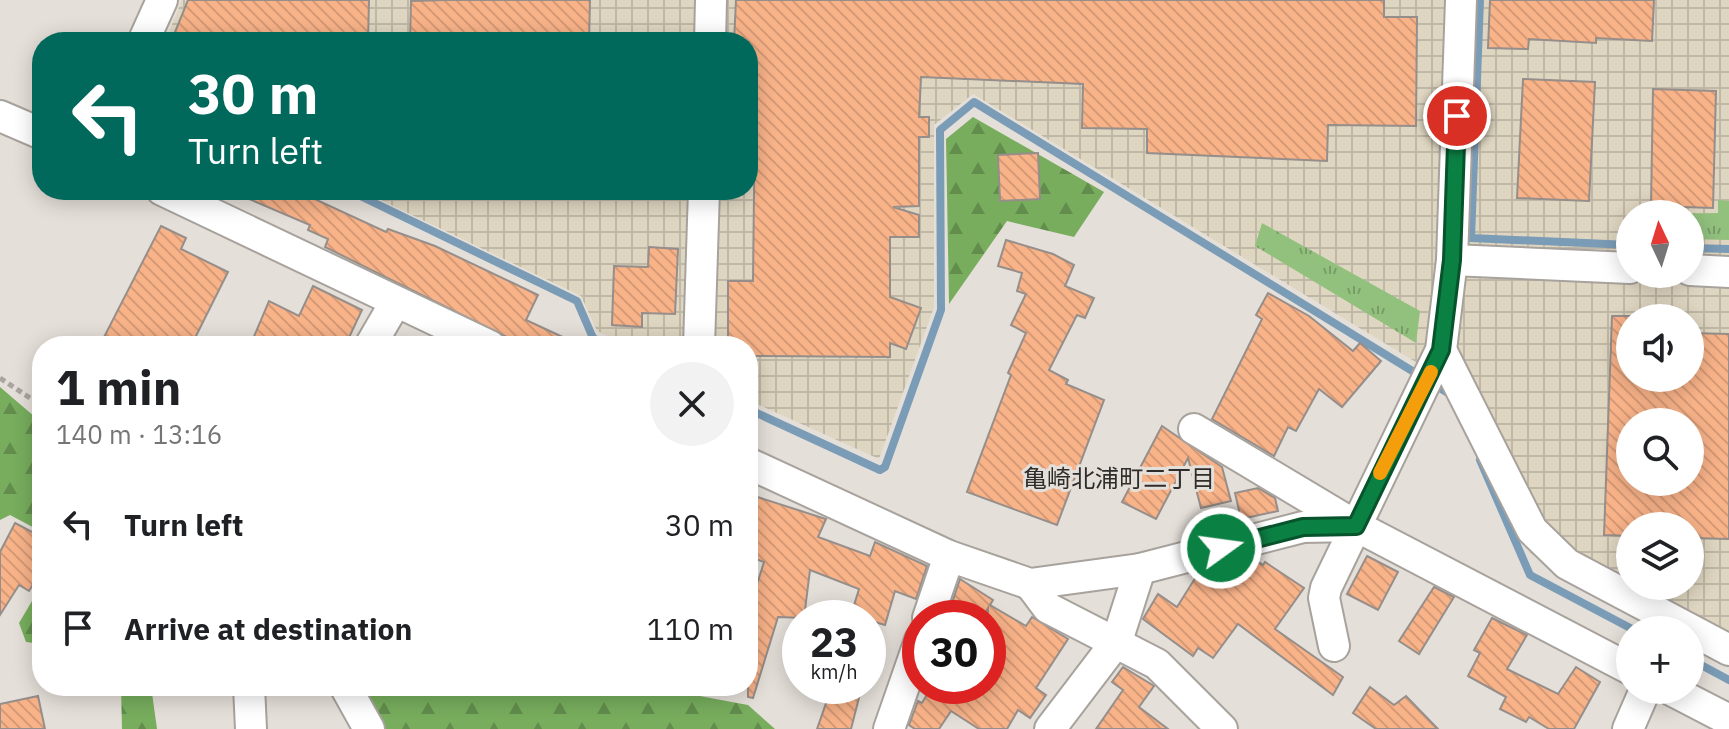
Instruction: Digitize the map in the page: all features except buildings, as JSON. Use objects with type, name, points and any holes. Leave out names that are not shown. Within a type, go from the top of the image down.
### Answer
[{"type":"street","points":[[148,32],[162,0]]},
{"type":"street","points":[[710,32],[711,0]]},
{"type":"street","points":[[1334,646],[1324,598],[1432,369],[1452,260],[1461,0]]},
{"type":"street","points":[[1,119],[32,130]]},
{"type":"street","points":[[183,200],[468,336]]},
{"type":"street","points":[[699,336],[704,200]]},
{"type":"street","points":[[1452,260],[1616,267]]},
{"type":"street","points":[[1704,271],[1729,272]]},
{"type":"street","points":[[376,336],[395,303]]},
{"type":"street","points":[[1432,369],[1532,530],[1548,548],[1567,564],[1729,650]]},
{"type":"street","points":[[1194,429],[1356,526],[1616,662]]},
{"type":"street","points":[[758,468],[949,556],[1030,584],[1140,569],[1303,527],[1356,526]]},
{"type":"street","points":[[934,600],[949,556]]},
{"type":"street","points":[[1050,729],[1117,641],[1140,569]]},
{"type":"street","points":[[1030,584],[1048,608],[1157,664],[1222,729]]},
{"type":"street","points":[[889,729],[902,692]]},
{"type":"street","points":[[249,696],[251,729]]},
{"type":"street","points":[[351,696],[369,729]]},
{"type":"street","points":[[1628,729],[1639,704]]},
{"type":"street","points":[[1698,704],[1729,720]]},
{"type":"path","points":[[0,378],[32,399]]},
{"type":"shaded area","points":[[182,0],[1729,0],[1729,659],[1704,646],[1704,616],[1648,616],[1618,600],[1704,600],[1704,512],[1616,512],[1616,599],[1531,554],[1452,384],[973,94],[934,125],[934,307],[879,459],[758,405],[758,336],[608,336],[597,331],[581,296],[381,200],[758,200],[758,32],[169,32]]},
{"type":"green space","points":[[973,117],[1104,192],[1074,237],[1007,221],[949,304],[946,139]]},
{"type":"green space","points":[[1718,200],[1729,201],[1729,240],[1704,239],[1704,213],[1718,213]]},
{"type":"green space","points":[[1262,223],[1420,311],[1416,343],[1255,246]]},
{"type":"green space","points":[[0,387],[32,414],[32,527],[10,515],[0,520]]},
{"type":"green space","points":[[32,601],[32,643],[26,642],[19,623]]},
{"type":"green space","points":[[121,696],[152,696],[157,729],[122,729]]},
{"type":"green space","points":[[365,696],[700,696],[748,705],[775,729],[385,729]]},
{"type":"waterway","points":[[1480,0],[1471,238],[1616,244]]},
{"type":"waterway","points":[[758,414],[880,470],[885,467],[941,310],[940,130],[974,102],[1453,396]]},
{"type":"waterway","points":[[369,200],[577,301],[592,336]]},
{"type":"waterway","points":[[1704,248],[1729,249]]},
{"type":"waterway","points":[[1480,460],[1530,575],[1616,620]]},
{"type":"waterway","points":[[1704,667],[1729,680]]},
{"type":"slow traffic","points":[[1380,473],[1431,372]]},
{"type":"district","name":"亀崎北浦町二丁目","points":[[1119,479]]},
{"type":"route","points":[[1221,548],[1303,527],[1356,526],[1441,350],[1452,260],[1457,116]]}]
